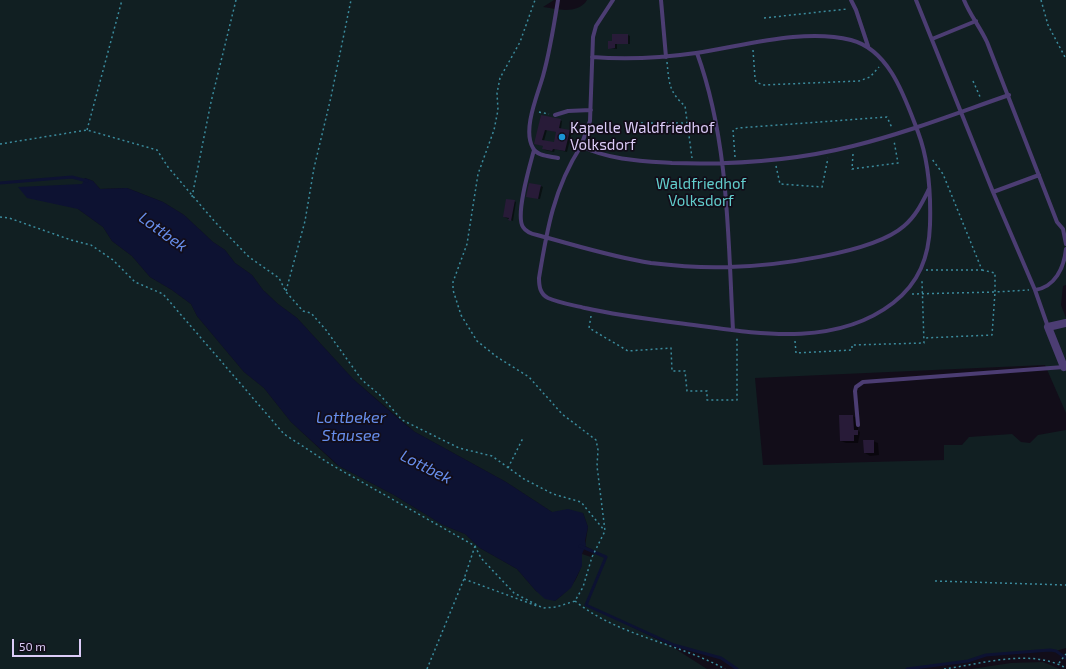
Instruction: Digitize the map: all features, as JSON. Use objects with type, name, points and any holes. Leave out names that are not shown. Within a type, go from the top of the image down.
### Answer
[{"type":"street","points":[[1064,367],[1048,327],[1066,323]]},
{"type":"lane","points":[[558,0],[543,76],[530,125],[530,140],[534,150],[522,209],[522,223],[530,233],[606,255],[653,263],[730,267],[774,263],[848,251],[884,238],[903,227],[918,212],[929,189]]},
{"type":"lane","points":[[613,0],[596,26],[593,37],[590,121],[581,146],[572,161],[554,201],[545,237],[539,278],[539,286],[542,292],[551,299],[641,319],[735,330],[794,334],[816,333],[844,327],[867,319],[885,309],[904,294],[921,270],[927,253],[930,236],[929,189],[926,152],[899,87],[883,63],[868,46],[851,0]]},
{"type":"lane","points":[[661,0],[666,57]]},
{"type":"lane","points":[[916,0],[993,192],[1035,290],[1048,327]]},
{"type":"lane","points":[[964,0],[976,21],[1009,95],[1057,222],[1063,229],[1066,244]]},
{"type":"lane","points":[[932,39],[976,21]]},
{"type":"lane","points":[[592,57],[666,57],[782,39],[830,38],[850,40],[868,46]]},
{"type":"lane","points":[[697,53],[714,116],[722,164],[735,330]]},
{"type":"lane","points":[[581,146],[612,157],[651,162],[722,164],[775,160],[853,146],[916,127],[1009,95]]},
{"type":"lane","points":[[555,115],[568,111],[591,110]]},
{"type":"lane","points":[[534,150],[539,153],[558,158]]},
{"type":"lane","points":[[993,192],[1039,175]]},
{"type":"lane","points":[[1035,290],[1042,289],[1051,284],[1058,275],[1063,265],[1066,249]]},
{"type":"lane","points":[[858,425],[855,391],[859,384],[863,382],[1064,367]]},
{"type":"path","points":[[87,130],[122,0]]},
{"type":"path","points":[[192,196],[215,87],[236,0]]},
{"type":"path","points":[[286,292],[305,221],[314,168],[332,97],[351,0]]},
{"type":"path","points":[[464,578],[543,608],[556,607],[575,601],[583,587],[592,556],[605,531],[597,472],[598,450],[596,440],[562,414],[529,377],[497,357],[478,341],[467,327],[457,307],[453,290],[452,282],[467,244],[478,174],[494,130],[498,110],[497,93],[500,78],[520,42],[535,0]]},
{"type":"path","points":[[1041,0],[1048,25],[1066,59]]},
{"type":"path","points":[[764,18],[855,8]]},
{"type":"path","points":[[753,44],[754,78],[756,82],[763,85],[859,81],[870,77],[883,63]]},
{"type":"path","points":[[666,57],[670,88],[676,99],[685,106],[693,164]]},
{"type":"path","points":[[973,81],[983,104]]},
{"type":"path","points":[[538,112],[555,115]]},
{"type":"path","points":[[735,163],[733,130],[738,128],[887,117],[893,134],[898,163],[852,169],[853,146]]},
{"type":"path","points":[[636,123],[687,123]]},
{"type":"path","points":[[0,144],[87,130],[157,150],[168,167],[192,196],[249,257],[279,278],[286,292],[303,311],[311,313],[362,380],[382,396],[402,420],[459,448],[492,456],[524,479],[553,494],[581,502],[605,531]]},
{"type":"path","points":[[775,160],[780,184],[822,187],[830,151]]},
{"type":"path","points":[[926,152],[943,174],[982,270]]},
{"type":"path","points":[[0,217],[9,218],[91,246],[113,260],[135,282],[163,294],[284,434],[330,464],[474,546],[480,558],[514,593],[543,608]]},
{"type":"path","points":[[794,334],[796,353],[852,350],[852,345],[924,342],[921,270],[982,270],[995,273],[992,335],[924,338]]},
{"type":"path","points":[[904,294],[1035,290]]},
{"type":"path","points":[[592,309],[589,328],[628,351],[671,348],[672,371],[685,371],[687,392],[707,391],[707,400],[737,400],[735,330]]},
{"type":"path","points":[[508,468],[523,438]]},
{"type":"path","points":[[427,669],[464,578],[474,546]]},
{"type":"path","points":[[935,581],[1066,585]]},
{"type":"path","points":[[575,601],[584,609],[616,625],[725,669]]},
{"type":"path","points":[[1059,663],[1066,654]]},
{"type":"path","points":[[944,669],[1011,659],[1043,658],[1059,663],[1066,668]]},
{"type":"green space","name":"Waldfriedhof Volksdorf","points":[[0,0],[554,0],[543,7],[566,10],[578,8],[587,0],[1066,0],[1066,285],[1063,286],[1061,305],[1066,318],[1066,413],[1045,365],[755,378],[763,465],[944,460],[944,445],[962,445],[969,437],[1012,434],[1021,442],[1030,443],[1038,435],[1066,430],[1066,648],[1056,651],[986,655],[968,661],[907,669],[737,669],[721,658],[674,645],[614,618],[671,646],[707,669],[0,669]],"holes":[[[85,178],[93,181],[100,189],[127,188],[163,202],[184,215],[213,242],[225,250],[235,263],[252,275],[263,290],[278,304],[297,318],[353,379],[415,432],[506,482],[552,512],[583,513],[588,527],[585,546],[600,554],[594,552],[591,557],[582,554],[582,562],[575,581],[555,601],[536,591],[517,569],[480,548],[465,534],[443,525],[394,495],[337,465],[291,422],[264,388],[244,372],[197,316],[191,304],[172,290],[150,277],[132,256],[112,241],[103,227],[78,209]]]},
{"type":"green space","points":[[1043,662],[1060,669],[971,669],[1011,663]]},
{"type":"water","name":"Lottbeker Stausee","points":[[85,178],[93,181],[100,189],[127,188],[163,202],[184,215],[213,242],[225,250],[235,263],[252,275],[263,290],[278,304],[297,318],[353,379],[415,432],[506,482],[552,512],[568,509],[583,513],[588,527],[585,541],[586,545],[582,554],[582,566],[571,588],[555,601],[545,599],[517,569],[480,548],[465,534],[443,525],[394,495],[339,466],[291,422],[264,388],[244,372],[197,316],[191,304],[172,290],[150,277],[132,256],[112,241],[103,227],[78,209],[27,198],[18,187],[82,184]]},
{"type":"building","points":[[612,34],[628,34],[628,44],[615,44],[615,48],[608,49],[608,41],[612,41]]},
{"type":"building","points":[[541,115],[561,119],[559,128],[570,130],[565,151],[542,149],[543,146],[534,144]],"holes":[[[545,130],[556,132],[554,142],[542,140]]]},
{"type":"building","points":[[529,183],[541,185],[538,199],[526,197]]},
{"type":"building","points":[[506,199],[515,200],[511,221],[508,220],[509,218],[503,217]]},
{"type":"building","points":[[839,415],[853,415],[854,430],[858,430],[858,435],[854,435],[854,441],[840,441]]},
{"type":"building","points":[[863,440],[874,440],[874,453],[864,453]]},
{"type":"waterway","name":"Lottbek","points":[[0,183],[72,177],[87,181]]},
{"type":"waterway","name":"Lottbek","points":[[580,546],[606,557],[586,605],[674,645],[721,658],[737,669]]},
{"type":"waterway","name":"Lottbek","points":[[907,669],[968,661],[986,655],[1050,650],[1056,651],[1066,658]]},
{"type":"place","name":"Kapelle Waldfriedhof Volksdorf","points":[[562,137]]}]
